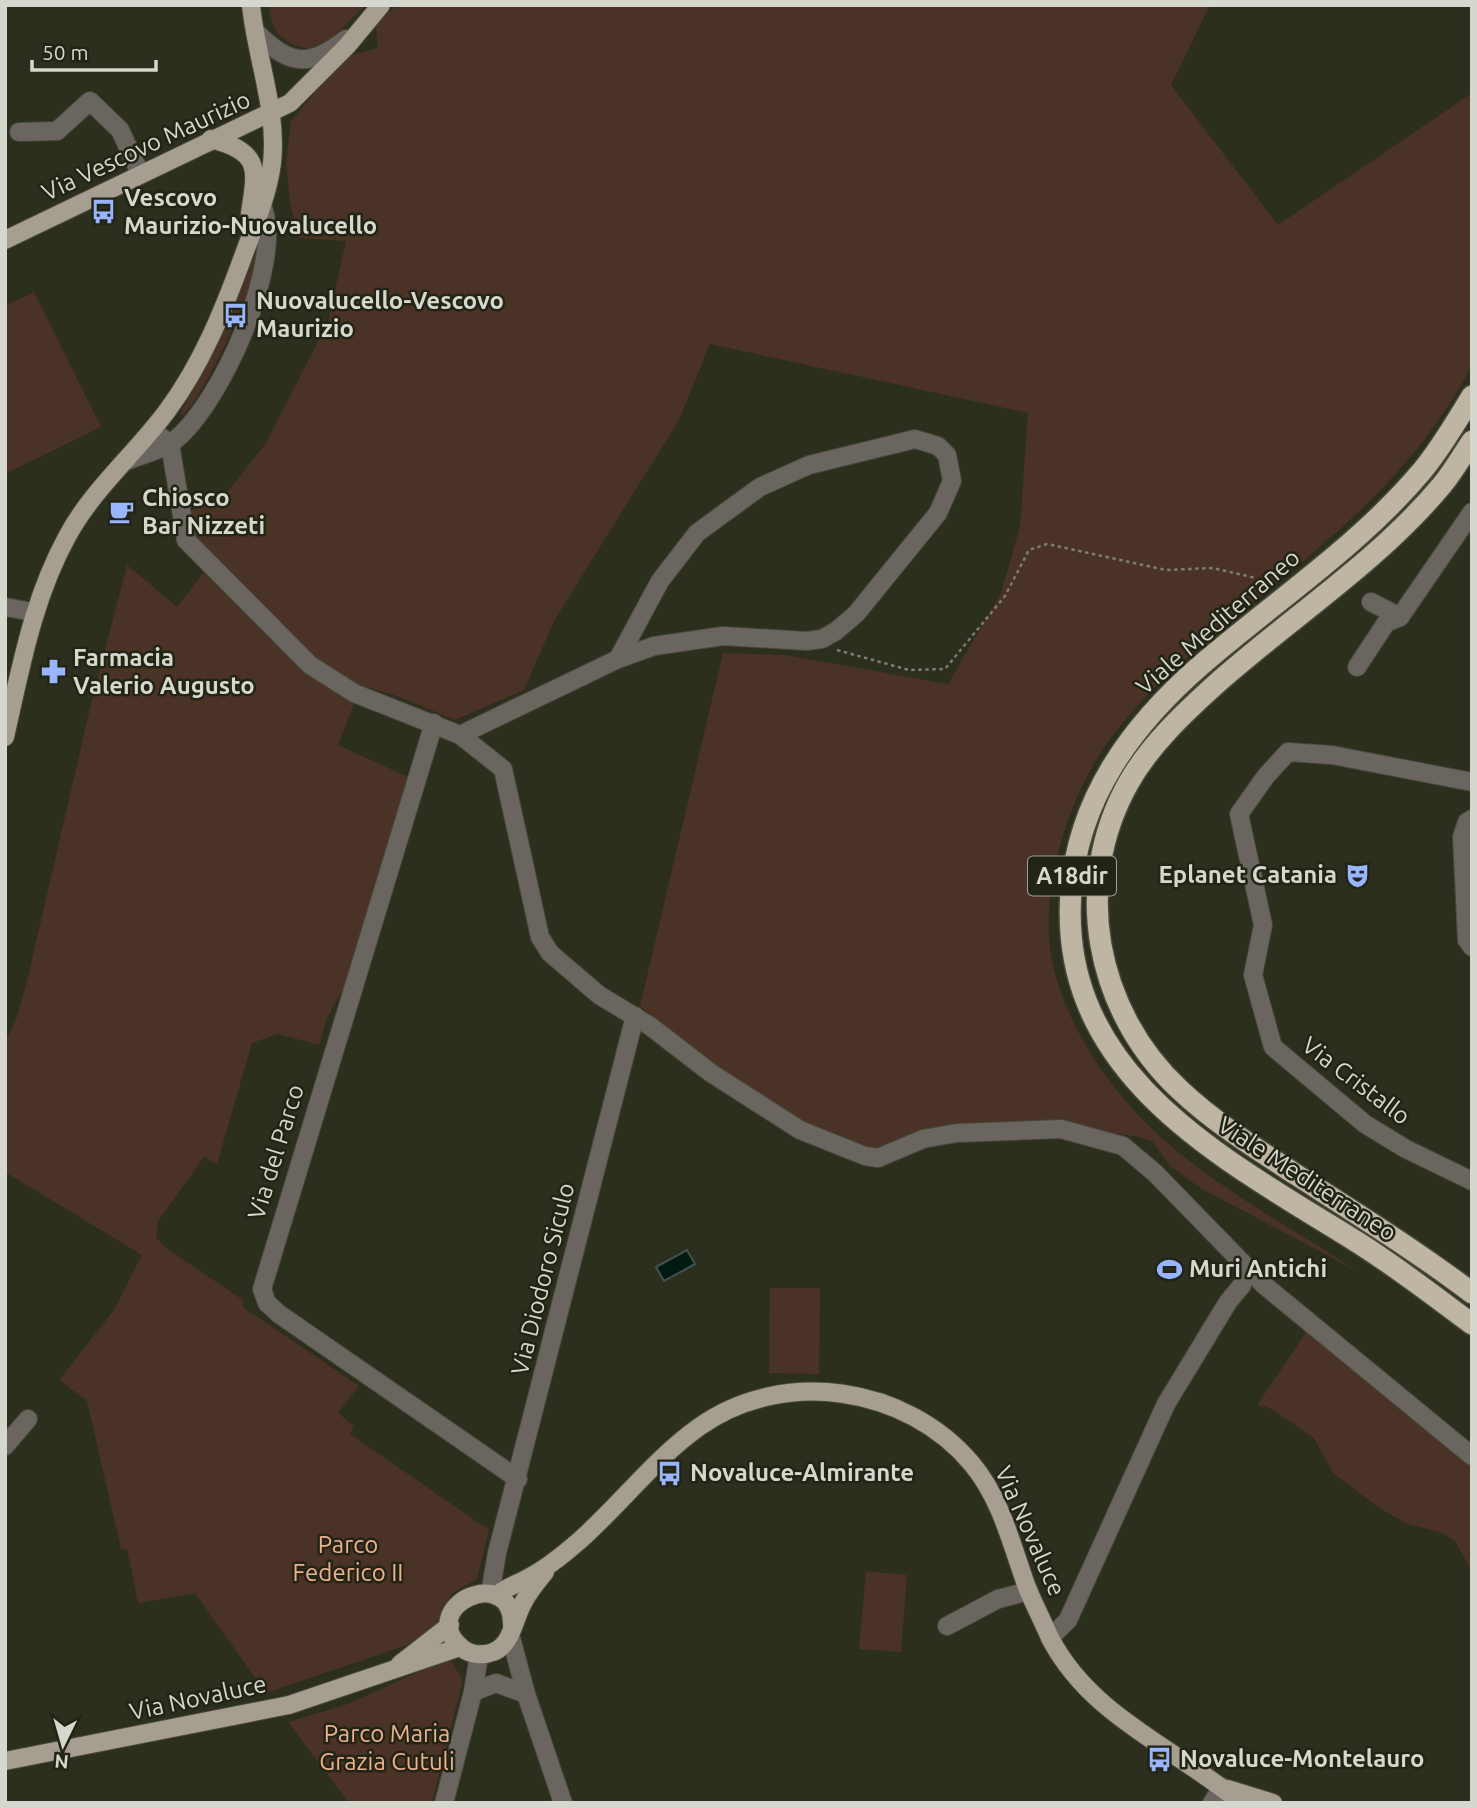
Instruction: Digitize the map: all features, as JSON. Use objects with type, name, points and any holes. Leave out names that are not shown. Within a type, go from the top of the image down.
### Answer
[{"type":"highway","name":"Viale Mediterraneo","points":[[1472,396],[1422,470],[1385,510],[1358,536],[1201,665],[1138,729],[1118,755],[1087,815],[1072,874],[1070,906],[1077,965],[1096,1022],[1121,1065],[1159,1107],[1201,1142],[1301,1210],[1405,1274],[1472,1324]]},
{"type":"highway","name":"Viale Mediterraneo","points":[[1472,441],[1443,485],[1376,552],[1216,684],[1149,754],[1129,781],[1113,815],[1096,891],[1097,928],[1102,962],[1113,994],[1132,1033],[1178,1089],[1222,1126],[1472,1293]]},
{"type":"main road","points":[[5,737],[33,612],[69,532],[152,430],[193,371],[214,331],[262,206],[272,161],[271,114],[251,5]]},
{"type":"main road","name":"Via Vescovo Maurizio","points":[[5,240],[211,139],[271,114],[308,86],[381,5]]},
{"type":"main road","points":[[211,139],[236,146],[252,161],[254,188],[244,255]]},
{"type":"main road","name":"Via Novaluce","points":[[552,1563],[680,1442],[726,1411],[770,1396],[805,1392],[843,1393],[877,1400],[908,1412],[954,1445],[974,1466],[991,1493],[1050,1638],[1060,1657],[1081,1683],[1125,1724],[1222,1787]]},
{"type":"main road","points":[[395,1667],[450,1625],[458,1603],[472,1594],[493,1595],[552,1563]]},
{"type":"main road","points":[[395,1667],[430,1660],[460,1647],[486,1654],[504,1645],[529,1592],[552,1563]]},
{"type":"main road","points":[[493,1595],[511,1614],[511,1632]]},
{"type":"main road","points":[[450,1625],[460,1647]]},
{"type":"main road","name":"Via Novaluce","points":[[5,1761],[289,1705],[395,1667]]},
{"type":"main road","points":[[1222,1787],[1241,1803]]},
{"type":"main road","points":[[1222,1787],[1273,1803]]},
{"type":"street","points":[[255,31],[278,53],[304,60],[328,53],[362,26]]},
{"type":"street","points":[[19,132],[57,131],[90,101],[120,130],[140,173]]},
{"type":"street","points":[[126,461],[170,444],[190,426],[209,398],[237,345],[267,256],[268,219],[262,206]]},
{"type":"street","points":[[152,430],[170,444],[183,531],[193,549],[321,675],[354,693],[460,735],[503,769],[540,937],[565,967],[599,995],[635,1016],[711,1073],[800,1130],[871,1158],[923,1139],[957,1133],[1061,1129],[1123,1146],[1155,1173],[1264,1285],[1472,1455]]},
{"type":"street","points":[[460,735],[618,659],[654,646],[723,636],[815,640],[836,631],[856,614],[938,513],[952,481],[947,455],[938,446],[915,439],[897,442],[784,475],[750,494],[709,522],[684,549],[660,581],[618,659]]},
{"type":"street","points":[[1357,667],[1387,623],[1400,617],[1472,512]]},
{"type":"street","points":[[1371,602],[1400,617]]},
{"type":"street","points":[[5,607],[33,612]]},
{"type":"street","name":"Via del Parco","points":[[434,723],[262,1289],[267,1303],[279,1314],[518,1479]]},
{"type":"street","name":"Via Cristallo","points":[[1472,782],[1332,755],[1288,752],[1266,776],[1239,814],[1263,925],[1253,975],[1273,1047],[1365,1124],[1472,1181]]},
{"type":"street","points":[[1472,820],[1467,822],[1462,837],[1467,940],[1472,947]]},
{"type":"street","name":"Via Diodoro Siculo","points":[[496,1553],[518,1479],[635,1016]]},
{"type":"street","points":[[1050,1638],[1068,1620],[1166,1404],[1228,1302],[1242,1285]]},
{"type":"street","points":[[5,1446],[28,1419]]},
{"type":"street","points":[[472,1594],[485,1579],[496,1553]]},
{"type":"street","points":[[493,1595],[496,1553]]},
{"type":"street","points":[[947,1626],[998,1599],[1029,1591]]},
{"type":"street","points":[[511,1632],[526,1694],[563,1803]]},
{"type":"street","points":[[444,1803],[473,1692],[486,1654],[517,1663]]},
{"type":"street","points":[[473,1692],[496,1683],[526,1694]]},
{"type":"street","points":[[1212,1803],[1222,1787]]},
{"type":"path","points":[[815,640],[848,655],[909,670],[945,669],[1005,596],[1029,550],[1036,546],[1065,547],[1166,570],[1213,568],[1256,578]]},
{"type":"green space","points":[[269,5],[366,5],[331,39],[309,49],[292,44],[280,35],[272,23]]},
{"type":"green space","points":[[396,5],[1210,5],[1171,85],[1278,225],[1472,93],[1474,344],[1470,368],[1435,425],[1408,460],[1378,492],[1315,551],[1172,671],[1110,739],[1081,788],[1069,817],[1053,878],[1049,908],[1049,938],[1053,965],[1067,1008],[1089,1050],[1130,1107],[1194,1165],[1359,1272],[1202,1189],[1170,1166],[1152,1141],[1139,1137],[1062,1125],[876,1152],[805,1127],[708,1063],[640,1006],[723,653],[785,655],[948,684],[1001,593],[1020,527],[1028,413],[710,344],[679,420],[554,621],[524,690],[455,720],[337,675],[315,658],[192,536],[186,512],[223,498],[266,443],[328,322],[346,241],[299,238],[290,202],[286,164],[291,121],[345,57],[378,48],[376,26]]},
{"type":"green space","points":[[258,244],[255,271],[234,325],[200,392],[181,416],[180,413],[224,331]]},
{"type":"green space","points":[[34,292],[101,427],[5,474],[5,306]]},
{"type":"green space","name":"Parco Federico II","points":[[127,565],[177,607],[205,571],[313,678],[355,701],[338,745],[408,777],[345,986],[327,1018],[319,1045],[278,1034],[252,1043],[217,1164],[204,1157],[158,1221],[156,1237],[166,1248],[243,1300],[243,1307],[359,1386],[338,1413],[354,1426],[350,1434],[489,1530],[477,1579],[451,1594],[442,1623],[407,1645],[266,1693],[195,1593],[138,1603],[127,1549],[121,1549],[87,1401],[59,1380],[114,1310],[142,1255],[5,1172],[5,1042],[16,1020],[27,981],[91,704]]},
{"type":"green space","points":[[770,1288],[820,1288],[819,1374],[769,1373]]},
{"type":"green space","points":[[1307,1331],[1472,1466],[1472,1571],[1454,1540],[1440,1532],[1407,1524],[1378,1507],[1333,1473],[1314,1438],[1270,1408],[1257,1405]]},
{"type":"green space","points":[[866,1571],[907,1575],[901,1652],[859,1649]]},
{"type":"green space","name":"Parco Maria Grazia Cutuli","points":[[449,1658],[463,1680],[432,1803],[349,1803],[288,1722],[348,1704]]},
{"type":"water","points":[[687,1250],[695,1264],[664,1281],[656,1267]]},
{"type":"place","name":"Vescovo Maurizio-Nuovalucello","points":[[104,212]]},
{"type":"place","name":"Nuovalucello-Vescovo Maurizio","points":[[236,315]]},
{"type":"place","name":"Chiosco Bar Nizzeti","points":[[122,512]]},
{"type":"place","name":"Farmacia Valerio Augusto","points":[[53,672]]},
{"type":"place","name":"Eplanet Catania","points":[[1357,875]]},
{"type":"place","name":"Muri Antichi","points":[[1169,1269]]},
{"type":"place","name":"Novaluce-Almirante","points":[[670,1473]]},
{"type":"place","name":"Novaluce-Montelauro","points":[[1160,1759]]}]
